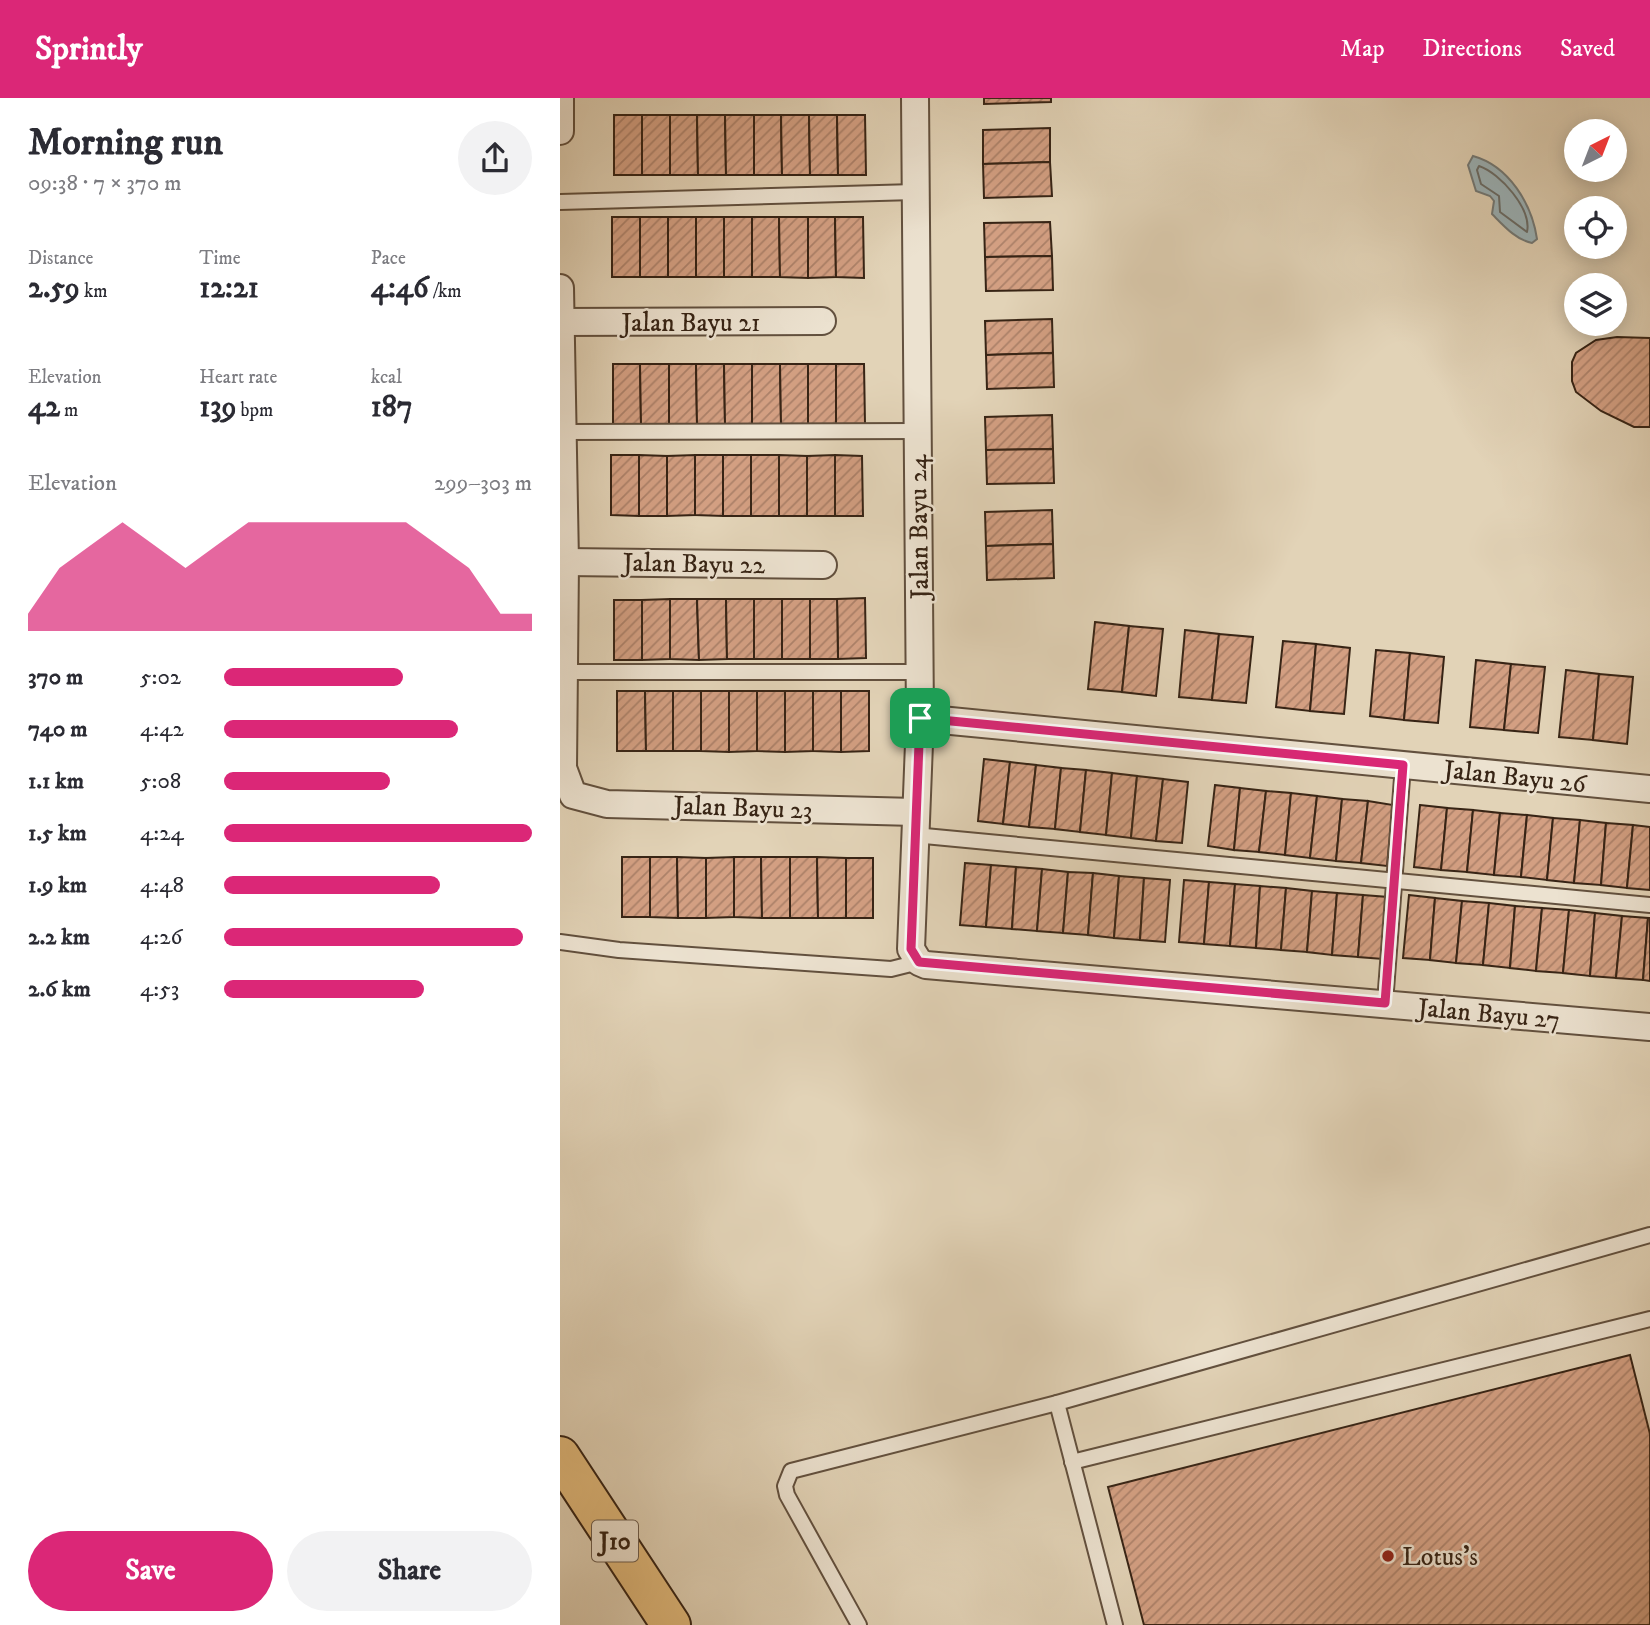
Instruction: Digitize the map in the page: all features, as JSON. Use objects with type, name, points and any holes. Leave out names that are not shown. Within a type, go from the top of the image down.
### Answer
[{"type":"main road","name":"J10","points":[[560,1456],[671,1625]]},
{"type":"street","points":[[560,131],[561,98]]},
{"type":"street","name":"Jalan Bayu 24","points":[[915,98],[920,718],[911,949],[916,959]]},
{"type":"street","points":[[560,288],[565,562],[564,672]]},
{"type":"street","name":"Jalan Bayu 21","points":[[560,322],[822,321]]},
{"type":"street","name":"Jalan Bayu 22","points":[[565,562],[823,565]]},
{"type":"street","name":"Jalan Bayu 23","points":[[564,672],[563,768],[573,795],[607,804],[914,824]]},
{"type":"street","name":"Jalan Bayu 26","points":[[920,718],[1650,789]]},
{"type":"street","name":"Jalan Bayu 27","points":[[916,959],[1650,1027]]},
{"type":"lane","points":[[560,202],[915,192]]},
{"type":"lane","points":[[562,432],[917,431]]},
{"type":"lane","points":[[564,672],[919,672]]},
{"type":"lane","points":[[1385,1003],[1403,765]]},
{"type":"lane","points":[[914,824],[1394,881],[1650,905]]},
{"type":"lane","points":[[560,942],[618,950],[891,969],[916,959]]},
{"type":"lane","points":[[859,1625],[805,1531],[785,1486],[792,1471],[799,1467],[1057,1403],[1650,1236]]},
{"type":"lane","points":[[1072,1462],[1650,1319]]},
{"type":"lane","points":[[1057,1403],[1115,1625]]},
{"type":"water","points":[[1473,156],[1497,168],[1517,188],[1534,226],[1537,239],[1532,243],[1521,239],[1505,227],[1492,214],[1494,201],[1490,196],[1476,191],[1468,165]]},
{"type":"building","points":[[984,98],[1051,98],[1051,102],[984,104]]},
{"type":"building","points":[[614,115],[642,115],[642,175],[614,175]]},
{"type":"building","points":[[642,115],[670,115],[670,175],[642,175]]},
{"type":"building","points":[[670,115],[697,115],[698,175],[670,175]]},
{"type":"building","points":[[697,115],[725,115],[726,175],[698,175]]},
{"type":"building","points":[[725,115],[754,115],[754,175],[726,175]]},
{"type":"building","points":[[754,115],[781,115],[782,175],[754,175]]},
{"type":"building","points":[[781,115],[809,115],[810,175],[782,175]]},
{"type":"building","points":[[809,115],[837,115],[838,175],[810,175]]},
{"type":"building","points":[[837,115],[865,115],[866,175],[838,175]]},
{"type":"building","points":[[1050,128],[1050,162],[983,164],[983,130]]},
{"type":"building","points":[[1050,162],[1052,196],[984,198],[983,164]]},
{"type":"building","points":[[612,217],[640,217],[640,277],[612,277]]},
{"type":"building","points":[[640,217],[668,217],[668,277],[640,277]]},
{"type":"building","points":[[668,217],[696,217],[696,277],[668,277]]},
{"type":"building","points":[[696,217],[724,217],[724,277],[696,277]]},
{"type":"building","points":[[724,217],[752,217],[752,277],[724,277]]},
{"type":"building","points":[[752,217],[779,217],[780,277],[752,277]]},
{"type":"building","points":[[779,217],[808,217],[808,278],[780,277]]},
{"type":"building","points":[[808,217],[835,217],[836,277],[808,278]]},
{"type":"building","points":[[835,217],[863,217],[864,278],[836,277]]},
{"type":"building","points":[[1050,222],[1052,256],[985,257],[984,223]]},
{"type":"building","points":[[1052,256],[1053,290],[986,291],[985,257]]},
{"type":"building","points":[[1052,319],[1053,353],[986,355],[985,321]]},
{"type":"building","points":[[1617,337],[1650,338],[1650,427],[1634,427],[1601,411],[1576,392],[1572,381],[1572,362],[1576,353],[1596,340]]},
{"type":"building","points":[[1053,353],[1054,387],[987,389],[986,355]]},
{"type":"building","points":[[613,364],[640,364],[641,424],[613,424]]},
{"type":"building","points":[[640,364],[669,364],[669,424],[641,424]]},
{"type":"building","points":[[669,364],[696,364],[697,424],[669,424]]},
{"type":"building","points":[[696,364],[724,364],[725,424],[697,424]]},
{"type":"building","points":[[724,364],[752,364],[752,424],[725,424]]},
{"type":"building","points":[[752,364],[780,364],[781,424],[752,424]]},
{"type":"building","points":[[780,364],[808,364],[808,424],[781,424]]},
{"type":"building","points":[[808,364],[836,364],[836,424],[808,424]]},
{"type":"building","points":[[836,364],[864,364],[865,424],[836,424]]},
{"type":"building","points":[[1052,415],[1053,449],[986,450],[985,417]]},
{"type":"building","points":[[1053,449],[1054,483],[987,484],[986,450]]},
{"type":"building","points":[[611,455],[639,455],[639,516],[611,515]]},
{"type":"building","points":[[639,455],[667,456],[667,516],[639,516]]},
{"type":"building","points":[[695,455],[695,515],[667,516],[667,456]]},
{"type":"building","points":[[695,455],[723,455],[723,516],[695,515]]},
{"type":"building","points":[[723,455],[751,455],[751,516],[723,516]]},
{"type":"building","points":[[751,455],[779,455],[779,516],[751,516]]},
{"type":"building","points":[[779,455],[807,456],[807,516],[779,516]]},
{"type":"building","points":[[835,455],[862,456],[863,516],[835,516]]},
{"type":"building","points":[[835,455],[835,516],[807,516],[807,456]]},
{"type":"building","points":[[1052,510],[1053,544],[986,546],[985,512]]},
{"type":"building","points":[[1053,544],[1054,578],[987,580],[986,546]]},
{"type":"building","points":[[865,598],[866,658],[838,659],[837,599]]},
{"type":"building","points":[[670,599],[670,659],[642,660],[642,600]]},
{"type":"building","points":[[670,599],[697,599],[699,660],[670,659]]},
{"type":"building","points":[[697,599],[726,599],[727,659],[699,660]]},
{"type":"building","points":[[726,599],[754,599],[754,659],[727,659]]},
{"type":"building","points":[[754,599],[782,599],[782,659],[754,659]]},
{"type":"building","points":[[782,599],[810,599],[810,659],[782,659]]},
{"type":"building","points":[[810,599],[837,599],[838,659],[810,659]]},
{"type":"building","points":[[614,600],[642,600],[642,660],[614,660]]},
{"type":"building","points":[[1095,622],[1129,626],[1122,692],[1088,689]]},
{"type":"building","points":[[1129,626],[1163,629],[1156,696],[1122,692]]},
{"type":"building","points":[[1185,630],[1219,634],[1212,700],[1179,697]]},
{"type":"building","points":[[1219,634],[1253,637],[1246,703],[1212,700]]},
{"type":"building","points":[[1283,641],[1316,644],[1310,711],[1276,707]]},
{"type":"building","points":[[1316,644],[1350,648],[1344,714],[1310,711]]},
{"type":"building","points":[[1376,650],[1410,653],[1404,720],[1370,716]]},
{"type":"building","points":[[1410,653],[1444,657],[1438,723],[1404,720]]},
{"type":"building","points":[[1476,660],[1511,664],[1504,730],[1470,727]]},
{"type":"building","points":[[1511,664],[1545,667],[1538,733],[1504,730]]},
{"type":"building","points":[[1566,670],[1599,674],[1593,740],[1559,737]]},
{"type":"building","points":[[1599,674],[1633,677],[1627,744],[1593,740]]},
{"type":"building","points":[[617,691],[645,691],[646,751],[617,751]]},
{"type":"building","points":[[645,691],[673,691],[673,751],[646,751]]},
{"type":"building","points":[[673,691],[701,691],[701,751],[673,751]]},
{"type":"building","points":[[701,691],[729,691],[729,752],[701,751]]},
{"type":"building","points":[[729,691],[757,691],[757,751],[729,752]]},
{"type":"building","points":[[757,691],[785,691],[785,752],[757,751]]},
{"type":"building","points":[[785,691],[813,691],[813,751],[785,752]]},
{"type":"building","points":[[813,691],[841,691],[841,752],[813,751]]},
{"type":"building","points":[[841,691],[869,691],[869,751],[841,752]]},
{"type":"building","points":[[984,759],[1010,762],[1003,824],[978,821]]},
{"type":"building","points":[[1010,762],[1036,765],[1029,827],[1003,824]]},
{"type":"building","points":[[1036,765],[1061,768],[1055,829],[1029,827]]},
{"type":"building","points":[[1061,768],[1086,770],[1080,832],[1055,829]]},
{"type":"building","points":[[1086,770],[1112,773],[1106,835],[1080,832]]},
{"type":"building","points":[[1112,773],[1137,776],[1131,838],[1106,835]]},
{"type":"building","points":[[1137,776],[1163,779],[1156,841],[1131,838]]},
{"type":"building","points":[[1163,779],[1188,782],[1182,843],[1156,841]]},
{"type":"building","points":[[1215,785],[1240,788],[1234,850],[1208,846]]},
{"type":"building","points":[[1240,788],[1266,791],[1259,852],[1234,850]]},
{"type":"building","points":[[1266,791],[1291,793],[1285,855],[1259,852]]},
{"type":"building","points":[[1291,793],[1317,796],[1310,858],[1285,855]]},
{"type":"building","points":[[1317,796],[1342,799],[1336,861],[1310,858]]},
{"type":"building","points":[[1342,799],[1368,801],[1361,863],[1336,861]]},
{"type":"building","points":[[1368,801],[1393,805],[1387,866],[1361,863]]},
{"type":"building","points":[[1420,805],[1447,808],[1441,870],[1414,867]]},
{"type":"building","points":[[1447,808],[1473,810],[1467,872],[1441,870]]},
{"type":"building","points":[[1473,810],[1500,813],[1494,875],[1467,872]]},
{"type":"building","points":[[1500,813],[1527,815],[1521,877],[1494,875]]},
{"type":"building","points":[[1527,815],[1553,818],[1547,880],[1521,877]]},
{"type":"building","points":[[1553,818],[1580,820],[1574,883],[1547,880]]},
{"type":"building","points":[[1580,820],[1606,823],[1601,885],[1574,883]]},
{"type":"building","points":[[1606,823],[1633,825],[1627,888],[1601,885]]},
{"type":"building","points":[[1633,825],[1650,827],[1650,890],[1627,888]]},
{"type":"building","points":[[622,857],[650,857],[650,917],[622,917]]},
{"type":"building","points":[[650,857],[677,857],[678,918],[650,917]]},
{"type":"building","points":[[677,857],[706,858],[706,918],[678,918]]},
{"type":"building","points":[[734,857],[761,857],[762,918],[734,917]]},
{"type":"building","points":[[734,857],[734,917],[706,918],[706,858]]},
{"type":"building","points":[[761,857],[790,857],[790,918],[762,918]]},
{"type":"building","points":[[790,857],[817,857],[818,918],[790,918]]},
{"type":"building","points":[[817,857],[846,858],[846,918],[818,918]]},
{"type":"building","points":[[846,858],[873,858],[873,918],[846,918]]},
{"type":"building","points":[[965,863],[991,865],[986,927],[960,925]]},
{"type":"building","points":[[991,865],[1016,867],[1012,929],[986,927]]},
{"type":"building","points":[[1016,867],[1042,869],[1037,931],[1012,929]]},
{"type":"building","points":[[1042,869],[1068,872],[1063,933],[1037,931]]},
{"type":"building","points":[[1068,872],[1093,873],[1088,935],[1063,933]]},
{"type":"building","points":[[1093,873],[1119,876],[1114,938],[1088,935]]},
{"type":"building","points":[[1119,876],[1144,878],[1140,940],[1114,938]]},
{"type":"building","points":[[1144,878],[1170,880],[1165,942],[1140,940]]},
{"type":"building","points":[[1184,880],[1209,882],[1204,944],[1179,942]]},
{"type":"building","points":[[1209,882],[1235,884],[1230,946],[1204,944]]},
{"type":"building","points":[[1235,884],[1260,886],[1256,948],[1230,946]]},
{"type":"building","points":[[1260,886],[1286,888],[1281,950],[1256,948]]},
{"type":"building","points":[[1286,888],[1312,891],[1307,952],[1281,950]]},
{"type":"building","points":[[1312,891],[1337,893],[1332,955],[1307,952]]},
{"type":"building","points":[[1337,893],[1363,895],[1358,957],[1332,955]]},
{"type":"building","points":[[1363,895],[1388,897],[1383,959],[1358,957]]},
{"type":"building","points":[[1409,895],[1435,898],[1430,960],[1403,958]]},
{"type":"building","points":[[1435,898],[1462,901],[1456,963],[1430,960]]},
{"type":"building","points":[[1462,901],[1489,903],[1483,965],[1456,963]]},
{"type":"building","points":[[1489,903],[1515,906],[1510,968],[1483,965]]},
{"type":"building","points":[[1515,906],[1542,908],[1536,971],[1510,968]]},
{"type":"building","points":[[1542,908],[1569,910],[1563,973],[1536,971]]},
{"type":"building","points":[[1569,910],[1595,913],[1590,976],[1563,973]]},
{"type":"building","points":[[1595,913],[1622,916],[1616,978],[1590,976]]},
{"type":"building","points":[[1622,916],[1648,918],[1643,980],[1616,978]]},
{"type":"building","points":[[1650,918],[1650,981],[1643,980]]},
{"type":"building","name":"Lotus's","points":[[1630,1355],[1650,1434],[1650,1625],[1144,1625],[1108,1487]]},
{"type":"place","name":"Lotus's","points":[[1388,1556]]},
{"type":"route","points":[[920,718],[1403,765],[1385,1003],[926,965],[919,962],[911,949],[920,718]]}]
